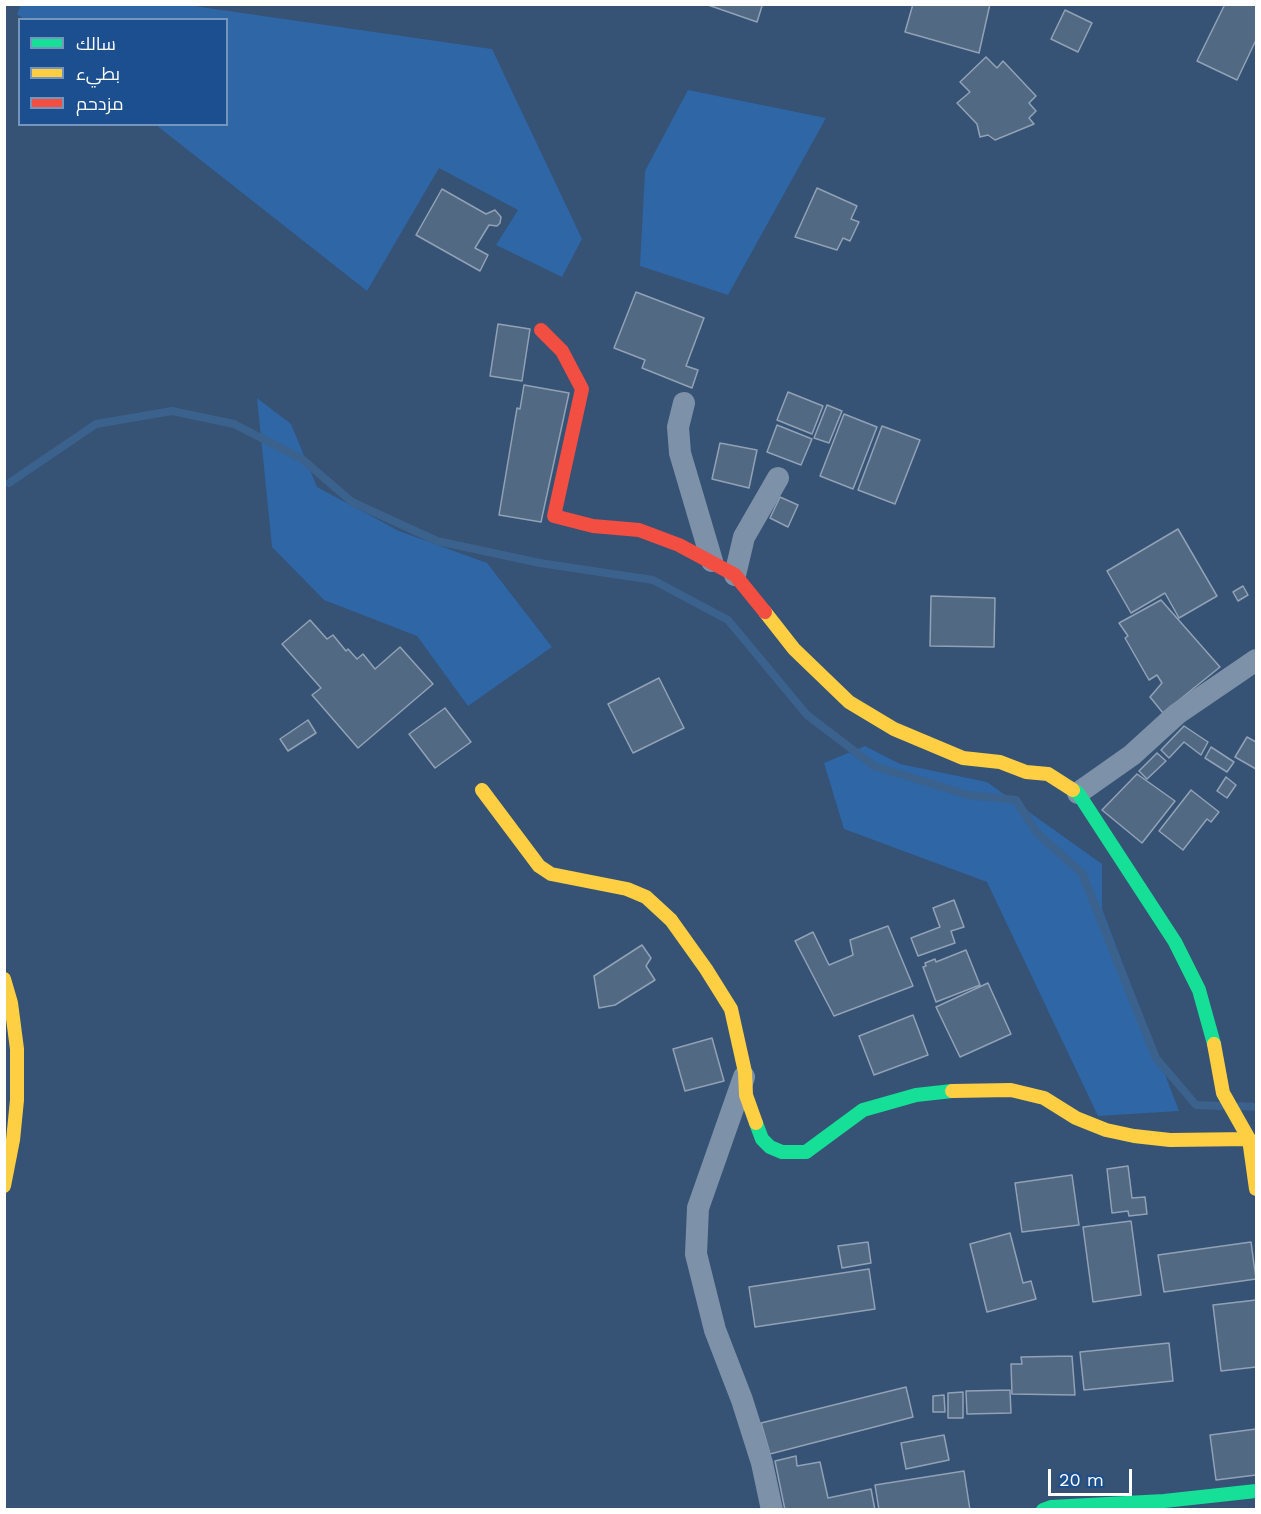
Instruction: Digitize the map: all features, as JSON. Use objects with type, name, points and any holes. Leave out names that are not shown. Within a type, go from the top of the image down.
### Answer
[{"type":"main road","points":[[541,330],[562,351],[582,389],[554,516],[593,526],[639,530],[679,544],[712,561],[735,575],[794,649],[849,702],[894,729],[931,746],[963,758],[1000,762],[1026,772],[1048,774],[1078,793],[1174,942],[1199,990],[1211,1031],[1223,1094],[1252,1142],[1257,1189]]},
{"type":"main road","points":[[482,790],[539,866],[551,874],[627,889],[646,897],[671,920],[706,969],[731,1010],[745,1072],[746,1095],[762,1139],[770,1147],[782,1152],[806,1152],[864,1110],[916,1095],[977,1090],[1011,1090],[1044,1098],[1076,1118],[1106,1130],[1134,1136],[1170,1140],[1252,1142]]},
{"type":"main road","points":[[4,979],[11,1003],[17,1049],[17,1100],[14,1140],[4,1186]]},
{"type":"main road","points":[[1043,1509],[1257,1491]]},
{"type":"street","points":[[684,403],[678,427],[680,453],[712,561]]},
{"type":"street","points":[[735,575],[744,537],[778,478]]},
{"type":"street","points":[[1078,793],[1132,755],[1177,714],[1257,660]]},
{"type":"street","points":[[745,1072],[698,1208],[696,1254],[715,1330],[742,1400],[762,1463],[772,1509]]},
{"type":"shaded area","points":[[21,5],[187,5],[492,49],[582,239],[562,277],[496,245],[518,210],[439,168],[367,291],[157,126],[228,126],[228,18],[23,18],[17,14]]},
{"type":"shaded area","points":[[688,90],[826,118],[728,295],[640,266],[645,171]]},
{"type":"shaded area","points":[[257,398],[291,424],[317,487],[399,531],[487,563],[552,647],[468,706],[417,636],[324,600],[272,547]]},
{"type":"shaded area","points":[[865,746],[900,764],[987,782],[1102,864],[1102,909],[1179,1111],[1098,1116],[987,882],[844,829],[824,763]]},
{"type":"building","points":[[760,4],[762,6],[757,22],[708,5]]},
{"type":"building","points":[[913,4],[990,4],[979,53],[905,32]]},
{"type":"building","points":[[1225,4],[1256,4],[1256,40],[1237,80],[1197,61]]},
{"type":"building","points":[[1065,10],[1092,23],[1078,52],[1051,39]]},
{"type":"building","points":[[986,57],[997,68],[1003,61],[1036,96],[1029,103],[1036,111],[1029,118],[1034,124],[995,140],[988,135],[980,137],[977,124],[957,103],[970,92],[960,82]]},
{"type":"building","points":[[817,188],[857,206],[851,219],[859,222],[850,241],[843,238],[837,250],[795,237]]},
{"type":"building","points":[[442,189],[486,214],[495,210],[501,217],[497,226],[489,225],[475,248],[488,255],[480,271],[416,235]]},
{"type":"building","points":[[636,292],[704,318],[686,366],[698,370],[692,388],[642,368],[645,360],[614,348]]},
{"type":"building","points":[[498,324],[530,329],[522,381],[490,376]]},
{"type":"building","points":[[524,385],[569,393],[541,522],[499,515],[517,408],[520,409]]},
{"type":"building","points":[[788,392],[823,406],[812,434],[777,420]]},
{"type":"building","points":[[827,405],[842,411],[829,443],[814,438]]},
{"type":"building","points":[[844,414],[877,427],[853,489],[820,476]]},
{"type":"building","points":[[777,425],[812,439],[801,465],[767,452]]},
{"type":"building","points":[[882,426],[920,440],[895,504],[858,490]]},
{"type":"building","points":[[720,443],[757,450],[749,488],[712,479]]},
{"type":"building","points":[[780,497],[798,505],[788,527],[770,518]]},
{"type":"building","points":[[1178,529],[1217,596],[1179,618],[1165,593],[1131,613],[1107,571]]},
{"type":"building","points":[[1243,586],[1248,595],[1238,601],[1233,592]]},
{"type":"building","points":[[931,596],[995,598],[994,647],[930,646]]},
{"type":"building","points":[[1161,600],[1220,667],[1163,713],[1150,697],[1162,683],[1157,675],[1149,680],[1125,638],[1128,636],[1119,623]]},
{"type":"building","points":[[310,620],[327,639],[333,635],[346,651],[348,649],[357,659],[363,654],[375,669],[400,647],[433,684],[358,748],[312,695],[321,688],[282,644]]},
{"type":"building","points":[[659,678],[684,728],[633,753],[608,704]]},
{"type":"building","points":[[445,708],[471,742],[435,768],[409,734]]},
{"type":"building","points":[[308,720],[316,733],[288,751],[280,739]]},
{"type":"building","points":[[1184,726],[1208,742],[1201,755],[1184,742],[1169,758],[1161,750]]},
{"type":"building","points":[[1247,737],[1256,742],[1256,769],[1235,757]]},
{"type":"building","points":[[1211,747],[1234,762],[1227,772],[1205,758]]},
{"type":"building","points":[[1157,753],[1166,761],[1147,779],[1139,771]]},
{"type":"building","points":[[1137,774],[1175,801],[1142,843],[1102,810]]},
{"type":"building","points":[[1226,777],[1236,785],[1227,798],[1217,791]]},
{"type":"building","points":[[1191,790],[1219,812],[1211,822],[1207,819],[1183,850],[1159,831]]},
{"type":"building","points":[[954,900],[964,927],[951,931],[955,943],[918,956],[911,938],[940,927],[933,908]]},
{"type":"building","points":[[888,926],[913,986],[834,1016],[795,941],[813,932],[829,965],[853,955],[850,940]]},
{"type":"building","points":[[642,945],[651,958],[646,966],[655,980],[615,1005],[599,1008],[594,976]]},
{"type":"building","points":[[966,950],[980,985],[936,1002],[923,967],[926,966],[925,963],[935,959],[936,962]]},
{"type":"building","points":[[988,983],[1011,1034],[960,1057],[936,1007]]},
{"type":"building","points":[[913,1015],[928,1055],[874,1075],[859,1036]]},
{"type":"building","points":[[712,1038],[724,1081],[685,1091],[673,1049]]},
{"type":"building","points":[[1128,1166],[1132,1198],[1145,1197],[1147,1214],[1129,1216],[1128,1211],[1112,1213],[1107,1169]]},
{"type":"building","points":[[1072,1175],[1079,1225],[1022,1232],[1015,1183]]},
{"type":"building","points":[[1131,1221],[1141,1295],[1093,1302],[1083,1227]]},
{"type":"building","points":[[1010,1233],[1023,1283],[1031,1281],[1036,1299],[987,1312],[970,1244]]},
{"type":"building","points":[[868,1242],[871,1263],[842,1268],[838,1246]]},
{"type":"building","points":[[1251,1242],[1256,1279],[1164,1292],[1158,1255]]},
{"type":"building","points":[[869,1269],[875,1309],[755,1327],[749,1287]]},
{"type":"building","points":[[1256,1300],[1256,1367],[1221,1371],[1213,1305]]},
{"type":"building","points":[[1169,1343],[1173,1381],[1084,1390],[1080,1352]]},
{"type":"building","points":[[1072,1356],[1075,1395],[1012,1394],[1011,1364],[1022,1364],[1021,1357]]},
{"type":"building","points":[[906,1387],[913,1417],[770,1454],[761,1423]]},
{"type":"building","points":[[1010,1390],[1011,1413],[967,1414],[966,1391]]},
{"type":"building","points":[[963,1392],[963,1418],[948,1418],[948,1393]]},
{"type":"building","points":[[944,1395],[945,1412],[933,1412],[933,1396]]},
{"type":"building","points":[[1256,1429],[1256,1475],[1216,1480],[1210,1435]]},
{"type":"building","points":[[944,1435],[949,1460],[906,1469],[901,1443]]},
{"type":"building","points":[[796,1456],[797,1466],[820,1462],[828,1498],[871,1489],[875,1510],[785,1510],[775,1461]]},
{"type":"building","points":[[964,1471],[970,1510],[879,1510],[875,1485]]},
{"type":"waterway","points":[[9,483],[96,424],[172,411],[234,424],[302,459],[352,502],[437,541],[540,563],[653,580],[728,620],[807,715],[874,766],[968,795],[1016,800],[1037,833],[1082,873],[1156,1058],[1196,1105],[1221,1106]]},
{"type":"waterway","points":[[1240,1106],[1256,1107]]},
{"type":"traffic: fast","points":[[1073,790],[1078,793],[1175,942],[1199,990],[1214,1044]]},
{"type":"traffic: fast","points":[[756,1123],[762,1139],[770,1147],[782,1152],[806,1152],[863,1110],[916,1095],[952,1091]]},
{"type":"traffic: fast","points":[[1043,1510],[1051,1507],[1164,1501],[1256,1491]]},
{"type":"traffic: slow","points":[[765,612],[794,649],[849,702],[894,729],[963,758],[1000,762],[1026,772],[1048,774],[1073,790]]},
{"type":"traffic: slow","points":[[482,790],[539,866],[551,874],[627,889],[646,897],[671,920],[731,1009],[745,1072],[746,1095],[756,1123]]},
{"type":"traffic: slow","points":[[4,979],[11,1003],[17,1049],[17,1100],[13,1140],[4,1186]]},
{"type":"traffic: slow","points":[[1214,1044],[1223,1093],[1249,1139],[1256,1189]]},
{"type":"traffic: slow","points":[[952,1091],[1011,1090],[1044,1098],[1076,1118],[1106,1130],[1134,1136],[1170,1140],[1249,1139],[1256,1144]]},
{"type":"traffic: jam","points":[[541,330],[562,351],[582,389],[554,516],[593,526],[639,530],[679,545],[735,575],[765,612]]}]
